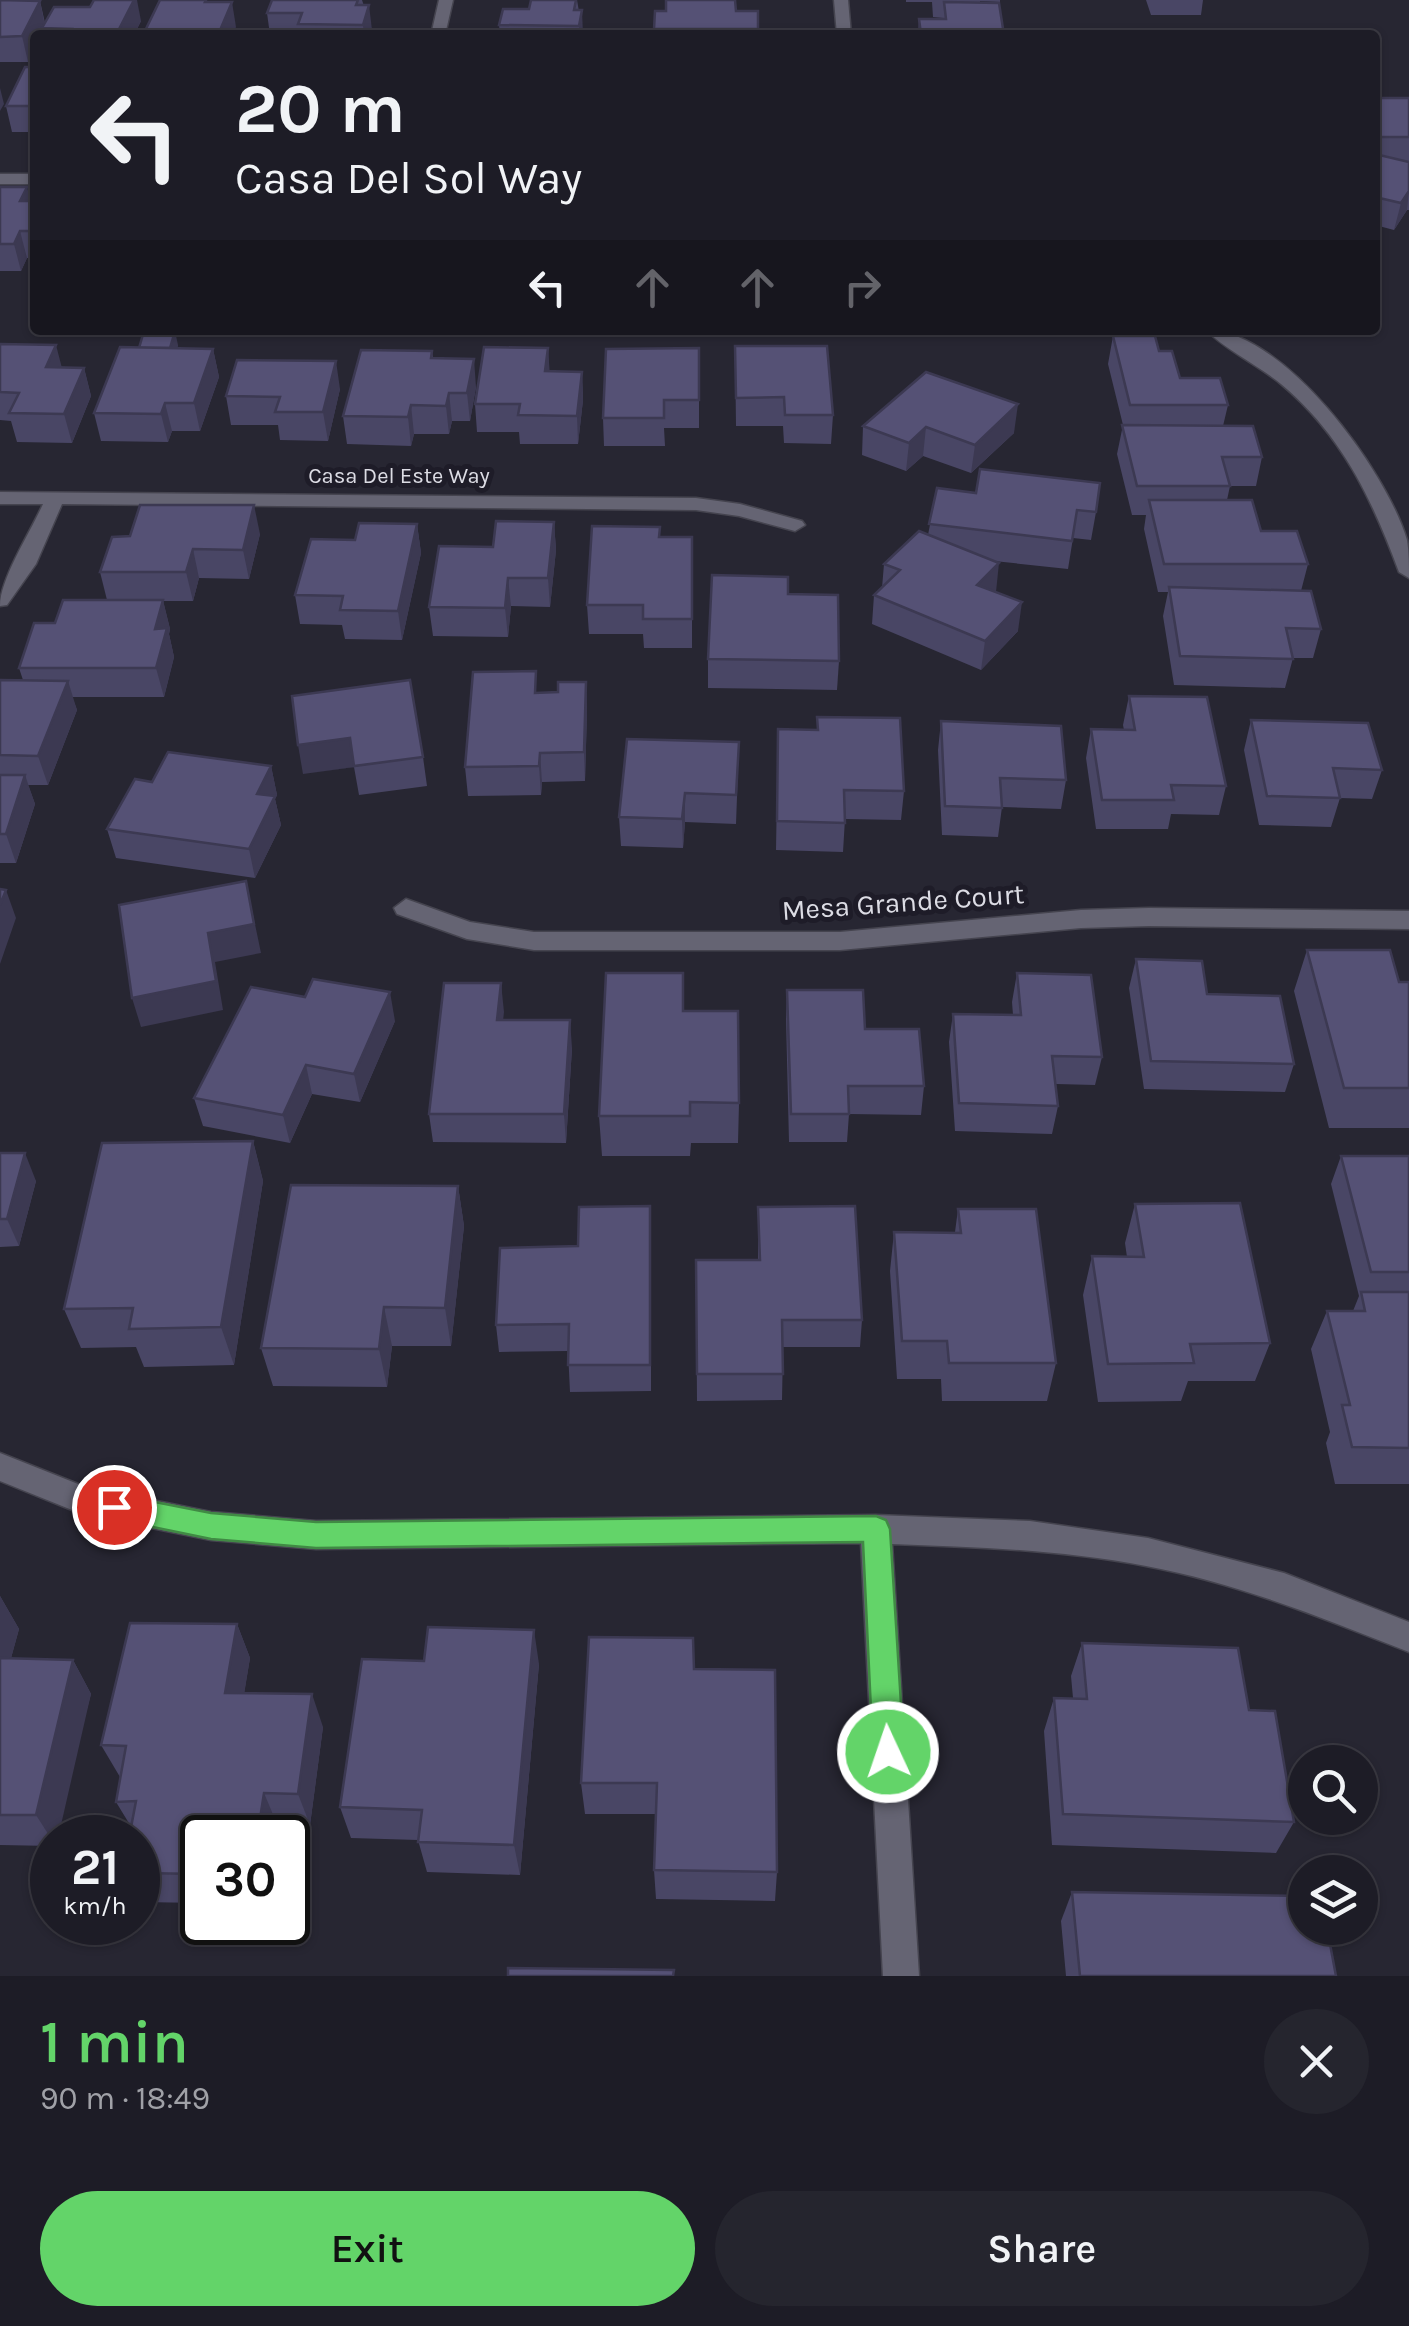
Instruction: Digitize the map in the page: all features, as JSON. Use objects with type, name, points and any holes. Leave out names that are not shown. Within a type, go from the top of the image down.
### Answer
[{"type":"street","points":[[439,30],[446,0]]},
{"type":"street","points":[[841,0],[844,30]]},
{"type":"street","points":[[0,179],[30,179]]},
{"type":"street","points":[[1222,335],[1291,382],[1326,414],[1363,461],[1388,511],[1409,572]]},
{"type":"street","name":"Casa Del Este Way","points":[[0,498],[696,504],[740,510],[795,526]]},
{"type":"street","points":[[0,600],[26,564],[55,499]]},
{"type":"street","name":"Mesa Grande Court","points":[[406,908],[466,930],[554,941],[840,941],[1132,918],[1409,920]]},
{"type":"street","points":[[0,1467],[82,1500],[211,1526],[316,1535],[876,1529],[1030,1535],[1148,1552],[1284,1588],[1409,1637]]},
{"type":"street","points":[[876,1529],[901,1976]]},
{"type":"building","points":[[0,0],[40,1],[22,36],[0,37]]},
{"type":"building","points":[[94,0],[134,0],[119,30],[42,28],[54,7],[90,7]]},
{"type":"building","points":[[160,0],[232,2],[220,30],[145,30]]},
{"type":"building","points":[[272,0],[358,0],[356,5],[369,5],[363,25],[298,24],[302,13],[267,13]]},
{"type":"building","points":[[531,0],[576,0],[574,10],[582,10],[579,26],[499,25],[503,9],[529,9]]},
{"type":"building","points":[[666,0],[735,0],[736,11],[758,11],[758,29],[654,29],[655,11],[666,11]]},
{"type":"building","points":[[944,2],[999,3],[1003,30],[920,30],[919,19],[946,19]]},
{"type":"building","points":[[25,67],[30,67],[30,106],[6,106]]},
{"type":"building","points":[[1380,98],[1409,98],[1409,137],[1380,137]]},
{"type":"building","points":[[1380,155],[1409,162],[1409,191],[1401,203],[1380,198]]},
{"type":"building","points":[[0,187],[27,187],[20,201],[30,201],[30,231],[20,231],[14,244],[0,244]]},
{"type":"building","points":[[143,335],[174,335],[170,348],[139,348]]},
{"type":"building","points":[[1113,336],[1155,336],[1159,351],[1172,351],[1180,378],[1220,378],[1228,405],[1130,405]]},
{"type":"building","points":[[0,344],[56,345],[46,367],[84,368],[64,414],[9,413],[19,393],[0,392]]},
{"type":"building","points":[[735,346],[827,346],[833,415],[785,415],[784,397],[736,398]]},
{"type":"building","points":[[120,347],[213,349],[194,403],[165,403],[161,414],[94,413]]},
{"type":"building","points":[[484,347],[548,348],[545,371],[582,372],[577,416],[518,415],[520,404],[475,404]]},
{"type":"building","points":[[699,348],[699,400],[664,400],[664,418],[603,418],[606,349]]},
{"type":"building","points":[[361,350],[432,351],[431,358],[474,359],[467,393],[449,393],[446,406],[411,405],[408,417],[343,416]]},
{"type":"building","points":[[237,360],[336,361],[323,412],[275,412],[280,397],[226,396]]},
{"type":"building","points":[[926,372],[1018,404],[975,445],[926,427],[909,443],[863,426]]},
{"type":"building","points":[[1122,425],[1253,426],[1262,457],[1222,457],[1230,486],[1137,486]]},
{"type":"building","points":[[980,469],[1100,483],[1096,512],[1077,510],[1072,541],[929,524],[937,488],[976,493]]},
{"type":"building","points":[[1149,500],[1252,500],[1261,531],[1297,531],[1308,564],[1164,564]]},
{"type":"building","points":[[140,505],[254,505],[243,550],[193,549],[186,572],[100,572],[112,537],[130,536]]},
{"type":"building","points":[[496,521],[554,522],[548,578],[508,578],[505,608],[429,607],[439,546],[493,547]]},
{"type":"building","points":[[359,523],[417,524],[398,611],[340,610],[343,596],[295,595],[311,539],[355,540]]},
{"type":"building","points":[[592,526],[660,527],[659,537],[692,537],[692,619],[643,619],[643,605],[587,605]]},
{"type":"building","points":[[919,531],[999,563],[977,585],[1022,602],[985,641],[874,595],[900,570],[884,564]]},
{"type":"building","points":[[712,575],[788,577],[788,594],[838,595],[839,661],[708,659]]},
{"type":"building","points":[[1169,587],[1311,591],[1321,629],[1286,628],[1293,659],[1180,656]]},
{"type":"building","points":[[63,600],[163,600],[155,629],[167,628],[156,668],[19,668],[34,623],[55,623]]},
{"type":"building","points":[[536,671],[535,693],[558,692],[558,682],[586,682],[584,752],[540,753],[539,766],[465,767],[473,672]]},
{"type":"building","points":[[0,680],[68,681],[38,756],[0,755]]},
{"type":"building","points":[[410,680],[423,757],[354,766],[350,738],[298,745],[292,696]]},
{"type":"building","points":[[1129,696],[1207,697],[1226,786],[1171,785],[1174,800],[1102,800],[1091,729],[1135,730]]},
{"type":"building","points":[[817,717],[900,718],[904,791],[844,790],[845,823],[777,821],[778,729],[818,730]]},
{"type":"building","points":[[1251,720],[1368,723],[1382,770],[1333,768],[1340,798],[1267,796]]},
{"type":"building","points":[[941,721],[1061,726],[1066,780],[1000,778],[1002,808],[945,806]]},
{"type":"building","points":[[627,739],[739,742],[736,795],[685,793],[682,819],[619,817]]},
{"type":"building","points":[[168,752],[271,766],[257,794],[275,796],[249,849],[107,829],[135,779],[152,782]]},
{"type":"building","points":[[0,775],[25,775],[6,834],[0,834]]},
{"type":"building","points":[[246,881],[254,924],[208,933],[216,981],[132,998],[119,905]]},
{"type":"building","points":[[1307,950],[1390,950],[1399,982],[1409,982],[1409,1088],[1344,1088]]},
{"type":"building","points":[[1136,959],[1202,961],[1207,994],[1280,996],[1294,1064],[1151,1061]]},
{"type":"building","points":[[606,973],[683,973],[683,1011],[738,1011],[739,1103],[690,1102],[690,1116],[599,1116]]},
{"type":"building","points":[[1017,973],[1091,975],[1102,1057],[1052,1056],[1058,1106],[959,1103],[953,1014],[1021,1015]]},
{"type":"building","points":[[313,979],[390,992],[354,1074],[306,1065],[283,1115],[194,1098],[251,987],[305,997]]},
{"type":"building","points":[[444,983],[501,983],[497,1020],[570,1020],[564,1114],[429,1114]]},
{"type":"building","points":[[787,990],[863,990],[865,1029],[919,1029],[924,1086],[848,1086],[849,1114],[791,1114]]},
{"type":"building","points":[[253,1141],[221,1327],[129,1329],[133,1308],[64,1309],[102,1143]]},
{"type":"building","points":[[0,1153],[25,1153],[7,1219],[0,1219]]},
{"type":"building","points":[[1341,1156],[1409,1156],[1409,1272],[1371,1272]]},
{"type":"building","points":[[291,1185],[458,1186],[445,1308],[384,1307],[379,1349],[261,1348]]},
{"type":"building","points":[[1240,1203],[1270,1343],[1190,1344],[1194,1363],[1108,1364],[1092,1256],[1144,1257],[1135,1204]]},
{"type":"building","points":[[650,1206],[650,1365],[568,1365],[569,1324],[496,1325],[500,1248],[578,1246],[579,1207]]},
{"type":"building","points":[[855,1206],[862,1320],[782,1320],[783,1374],[697,1374],[696,1260],[760,1260],[758,1207]]},
{"type":"building","points":[[958,1209],[1036,1209],[1056,1363],[949,1363],[947,1341],[902,1341],[894,1232],[961,1233]]},
{"type":"building","points":[[1361,1292],[1409,1292],[1409,1448],[1352,1447],[1342,1405],[1350,1405],[1327,1311],[1365,1311]]},
{"type":"building","points":[[130,1623],[237,1624],[225,1693],[312,1694],[298,1794],[264,1793],[261,1815],[180,1815],[180,1874],[160,1873],[160,1815],[133,1815],[136,1801],[116,1802],[126,1746],[101,1745]]},
{"type":"building","points":[[428,1627],[534,1630],[514,1845],[418,1842],[422,1810],[340,1807],[362,1659],[424,1661]]},
{"type":"building","points":[[589,1637],[693,1638],[694,1669],[775,1670],[777,1872],[654,1870],[657,1783],[581,1783]]},
{"type":"building","points":[[1082,1643],[1238,1648],[1249,1710],[1275,1711],[1288,1787],[1288,1822],[1063,1814],[1054,1698],[1087,1699]]},
{"type":"building","points":[[0,1658],[73,1660],[36,1815],[0,1815]]},
{"type":"building","points":[[1072,1892],[1288,1896],[1288,1945],[1330,1945],[1336,1976],[1080,1976]]},
{"type":"building","points":[[508,1968],[674,1970],[673,1976],[508,1976]]},
{"type":"route","points":[[114,1507],[211,1526],[316,1535],[876,1529],[888,1752]]}]
